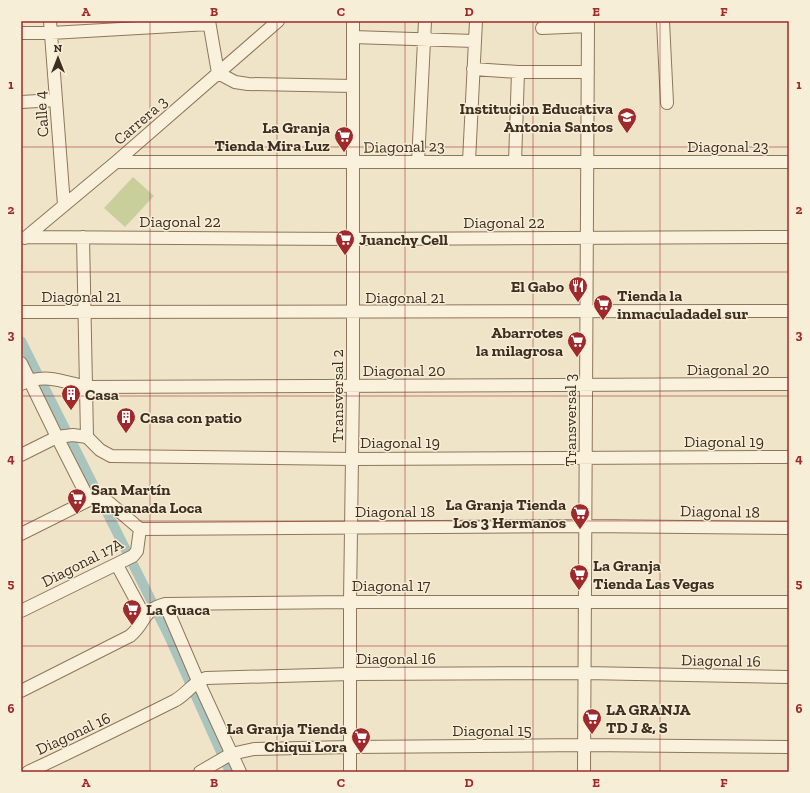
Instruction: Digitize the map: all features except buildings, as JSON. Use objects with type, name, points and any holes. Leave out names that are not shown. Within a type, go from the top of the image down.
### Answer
[{"type":"street","name":"Carrera 3","points":[[24,239],[116,162],[278,21]]},
{"type":"street","name":"Transversal 2","points":[[350,772],[350,602],[353,458],[353,21]]},
{"type":"street","points":[[418,162],[425,21]]},
{"type":"street","points":[[469,161],[476,21]]},
{"type":"street","points":[[663,21],[667,103]]},
{"type":"street","points":[[21,33],[50,27],[209,23],[218,73],[235,82],[248,84],[353,86]]},
{"type":"street","points":[[542,28],[588,23]]},
{"type":"street","name":"Transversal 3","points":[[584,772],[588,23]]},
{"type":"street","name":"Calle 4","points":[[50,27],[64,205]]},
{"type":"street","points":[[353,37],[474,41]]},
{"type":"street","points":[[473,69],[518,72],[588,72]]},
{"type":"street","points":[[515,162],[518,72]]},
{"type":"street","points":[[21,102],[56,100]]},
{"type":"street","name":"Diagonal 23","points":[[116,162],[789,162]]},
{"type":"street","points":[[21,455],[63,436],[87,437],[83,237]]},
{"type":"street","name":"Diagonal 22","points":[[24,239],[83,237],[789,237]]},
{"type":"street","name":"Diagonal 21","points":[[21,312],[353,313],[789,311]]},
{"type":"street","points":[[21,363],[63,436],[91,499]]},
{"type":"street","name":"Diagonal 20","points":[[30,381],[53,379],[86,387],[789,384]]},
{"type":"street","name":"Diagonal 19","points":[[87,437],[100,450],[111,456],[353,458],[789,457]]},
{"type":"street","points":[[21,534],[91,499],[106,500],[140,529]]},
{"type":"street","name":"Diagonal 18","points":[[140,529],[586,526],[789,528]]},
{"type":"street","name":"Diagonal 17A","points":[[21,611],[133,556],[137,551],[140,529]]},
{"type":"street","points":[[119,564],[154,609],[195,684],[229,756],[240,772]]},
{"type":"street","name":"Diagonal 17","points":[[154,609],[350,602],[789,602]]},
{"type":"street","points":[[21,691],[130,636],[138,629],[154,609]]},
{"type":"street","name":"Diagonal 16","points":[[28,772],[120,729],[177,699],[195,684],[206,678],[350,674],[585,673],[789,677]]},
{"type":"street","name":"Diagonal 15","points":[[200,772],[229,756],[254,749],[584,745],[789,747]]},
{"type":"green space","points":[[133,177],[154,196],[125,227],[104,208]]},
{"type":"waterway","points":[[21,341],[168,634],[230,772]]},
{"type":"place","name":"Institucion Educativa Antonia Santos","points":[[627,134]]},
{"type":"place","name":"La Granja Tienda Mira Luz","points":[[344,153]]},
{"type":"place","name":"Juanchy Cell","points":[[345,256]]},
{"type":"place","name":"El Gabo","points":[[578,303]]},
{"type":"place","name":"Tienda la inmaculadadel sur","points":[[603,321]]},
{"type":"place","name":"Abarrotes la milagrosa","points":[[577,358]]},
{"type":"place","name":"Casa","points":[[71,411]]},
{"type":"place","name":"Casa con patio","points":[[126,434]]},
{"type":"place","name":"San Martín Empanada Loca","points":[[77,515]]},
{"type":"place","name":"La Granja Tienda Los 3 Hermanos","points":[[580,530]]},
{"type":"place","name":"La Granja Tienda Las Vegas","points":[[579,591]]},
{"type":"place","name":"La Guaca","points":[[132,626]]},
{"type":"place","name":"LA GRANJA TD J &, S","points":[[592,735]]},
{"type":"place","name":"La Granja Tienda Chiqui Lora","points":[[361,754]]}]
